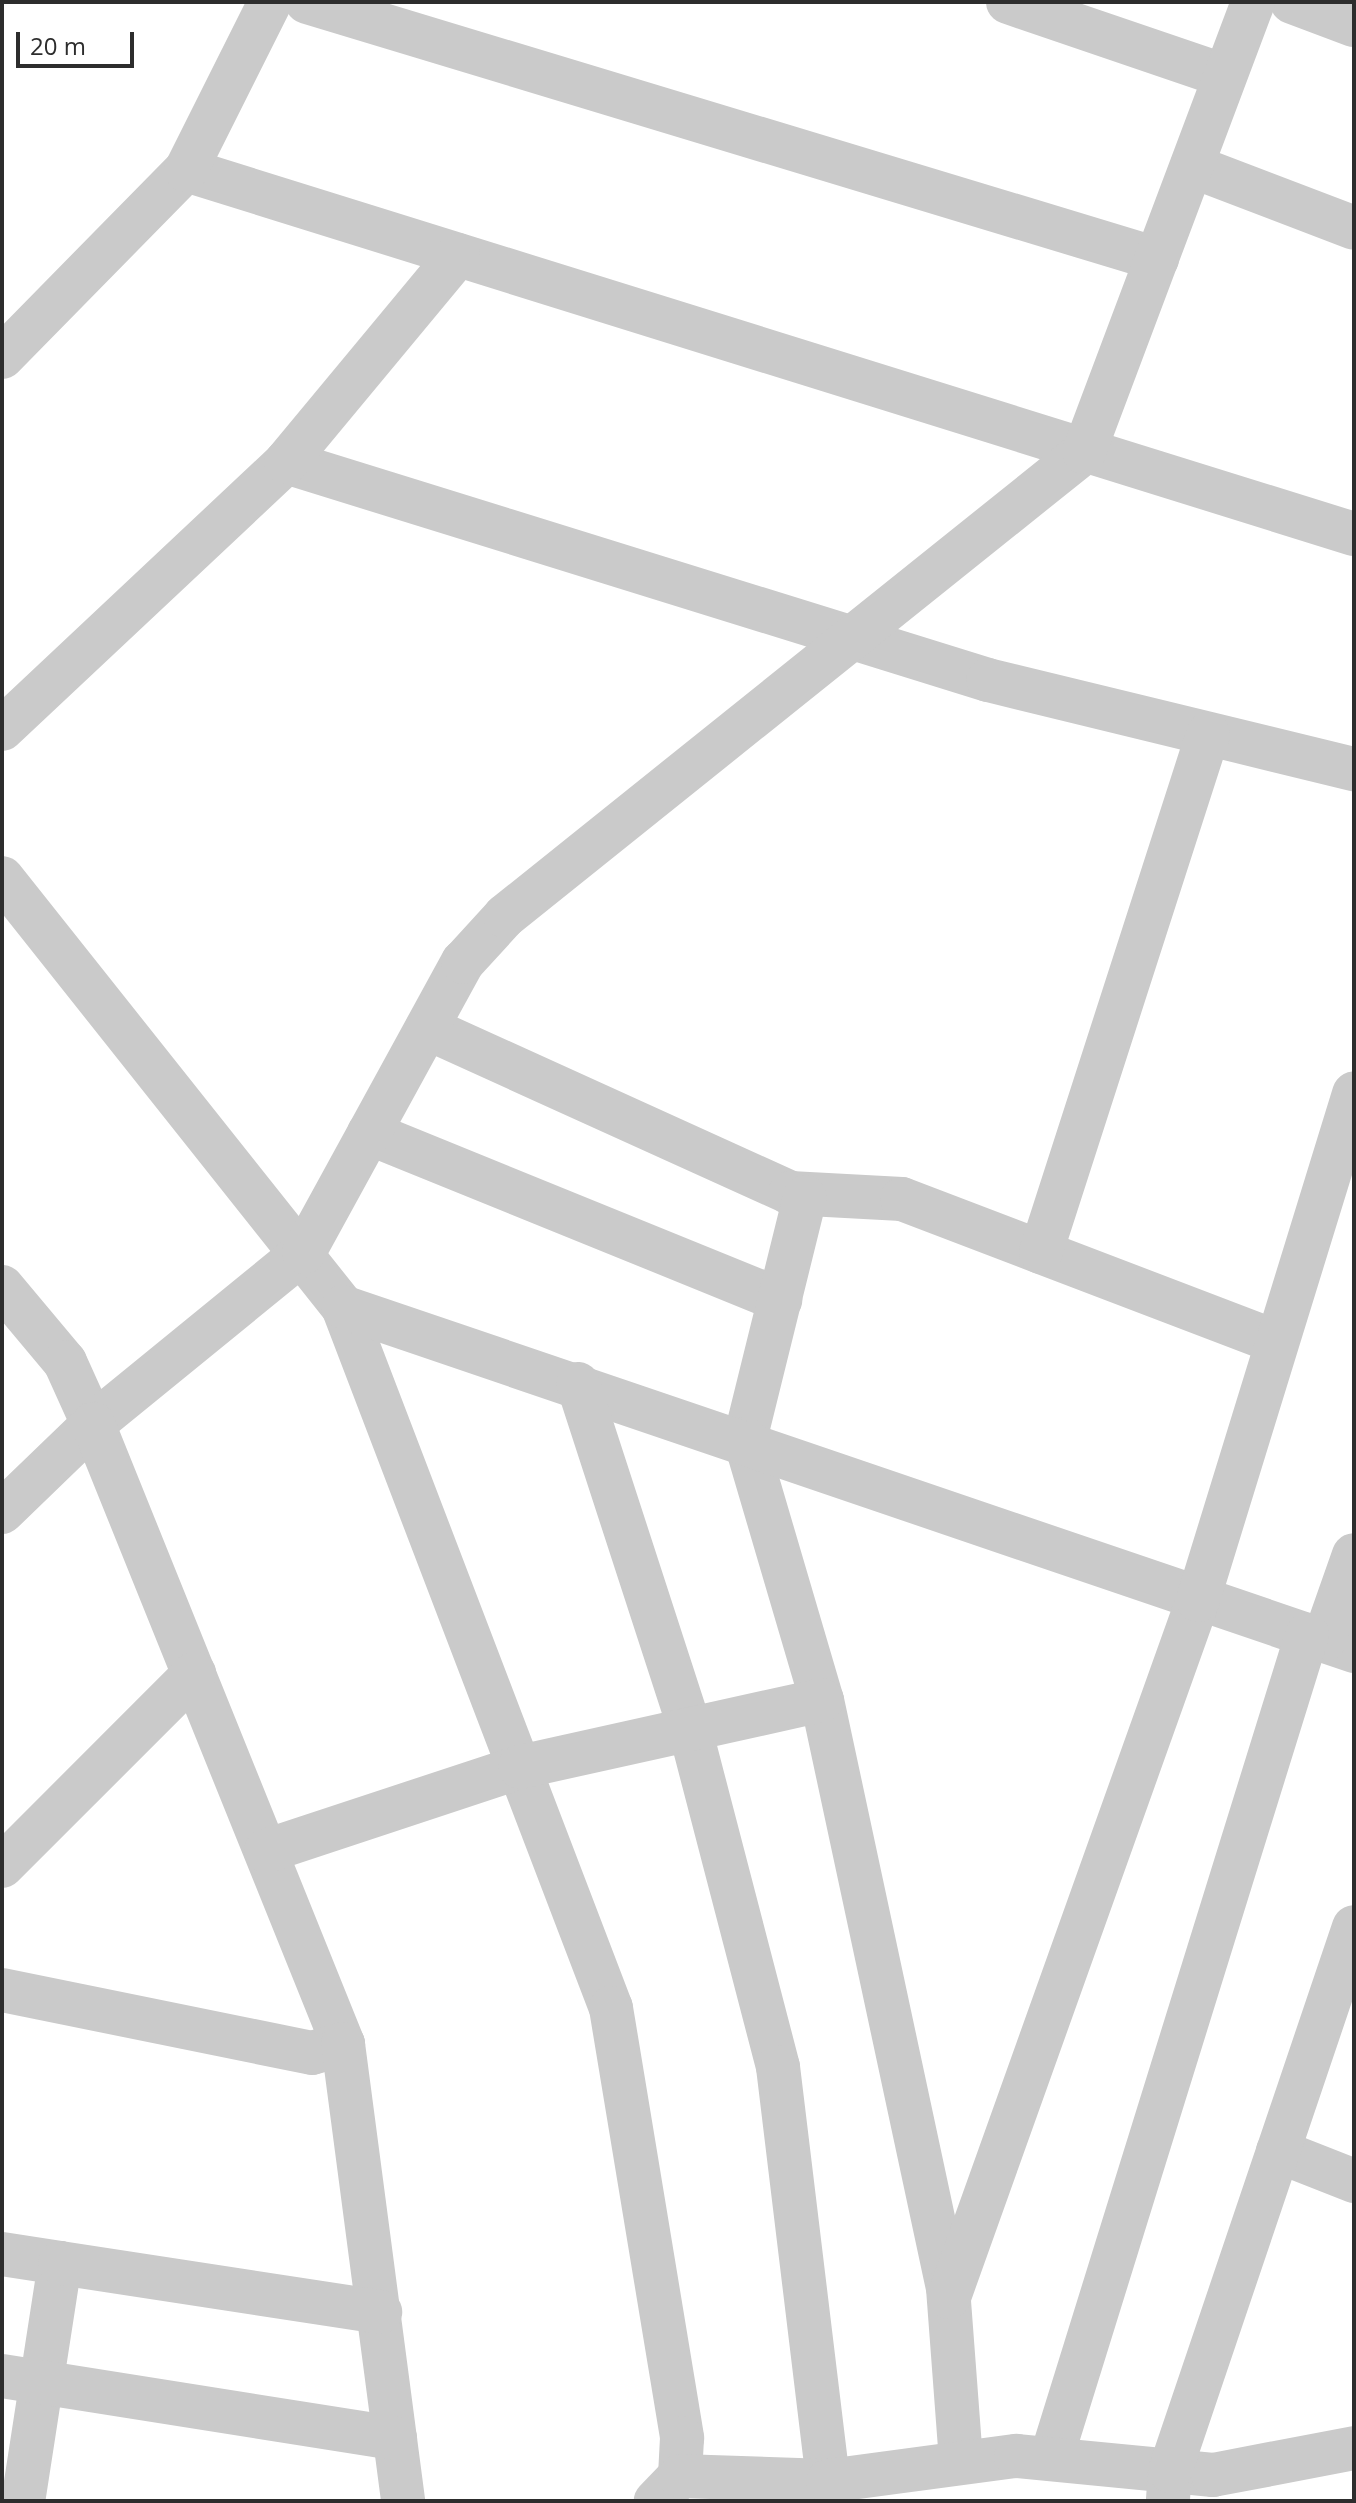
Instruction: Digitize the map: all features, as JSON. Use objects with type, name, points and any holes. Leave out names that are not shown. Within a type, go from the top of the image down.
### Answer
[{"type":"street","points":[[2,357],[186,170],[270,2]]},
{"type":"street","points":[[307,2],[1157,259]]},
{"type":"street","points":[[1008,2],[1225,76]]},
{"type":"street","points":[[2,1512],[93,1424],[304,1252],[463,962],[505,916],[1084,452],[1253,2]]},
{"type":"street","points":[[1292,2],[1354,25]]},
{"type":"street","points":[[1192,166],[1354,228]]},
{"type":"street","points":[[186,170],[1354,534]]},
{"type":"street","points":[[2,729],[286,462],[458,255]]},
{"type":"street","points":[[286,462],[849,639],[1208,734],[1354,769]]},
{"type":"street","points":[[1041,1252],[1208,734]]},
{"type":"street","points":[[2,878],[304,1252],[343,1307],[611,2008],[682,2438],[668,2488],[942,2476],[1051,2459],[1169,2486],[1261,2472],[1354,2448]]},
{"type":"street","points":[[427,1028],[805,1197],[879,1193],[1277,1342]]},
{"type":"street","points":[[949,2298],[1198,1600],[1277,1342],[1339,1197],[1354,1094]]},
{"type":"street","points":[[369,1133],[780,1300]]},
{"type":"street","points":[[805,1197],[745,1439],[822,1700],[949,2298],[942,2476]]},
{"type":"street","points":[[2,1287],[65,1362],[93,1424],[343,2044],[403,2501]]},
{"type":"street","points":[[343,1307],[745,1439],[1198,1600],[1328,1642]]},
{"type":"street","points":[[578,1384],[690,1729],[784,2093],[828,2481]]},
{"type":"street","points":[[1051,2459],[1328,1642],[1354,1555]]},
{"type":"street","points":[[2,1866],[194,1674]]},
{"type":"street","points":[[266,1851],[520,1767],[822,1700]]},
{"type":"street","points":[[1169,2486],[1354,1927]]},
{"type":"street","points":[[2,1990],[312,2053],[343,2044]]},
{"type":"street","points":[[1278,2151],[1354,2181]]},
{"type":"street","points":[[2,2254],[380,2312]]},
{"type":"street","points":[[16,2494],[22,2380],[60,2263]]},
{"type":"street","points":[[22,2380],[395,2438]]}]
